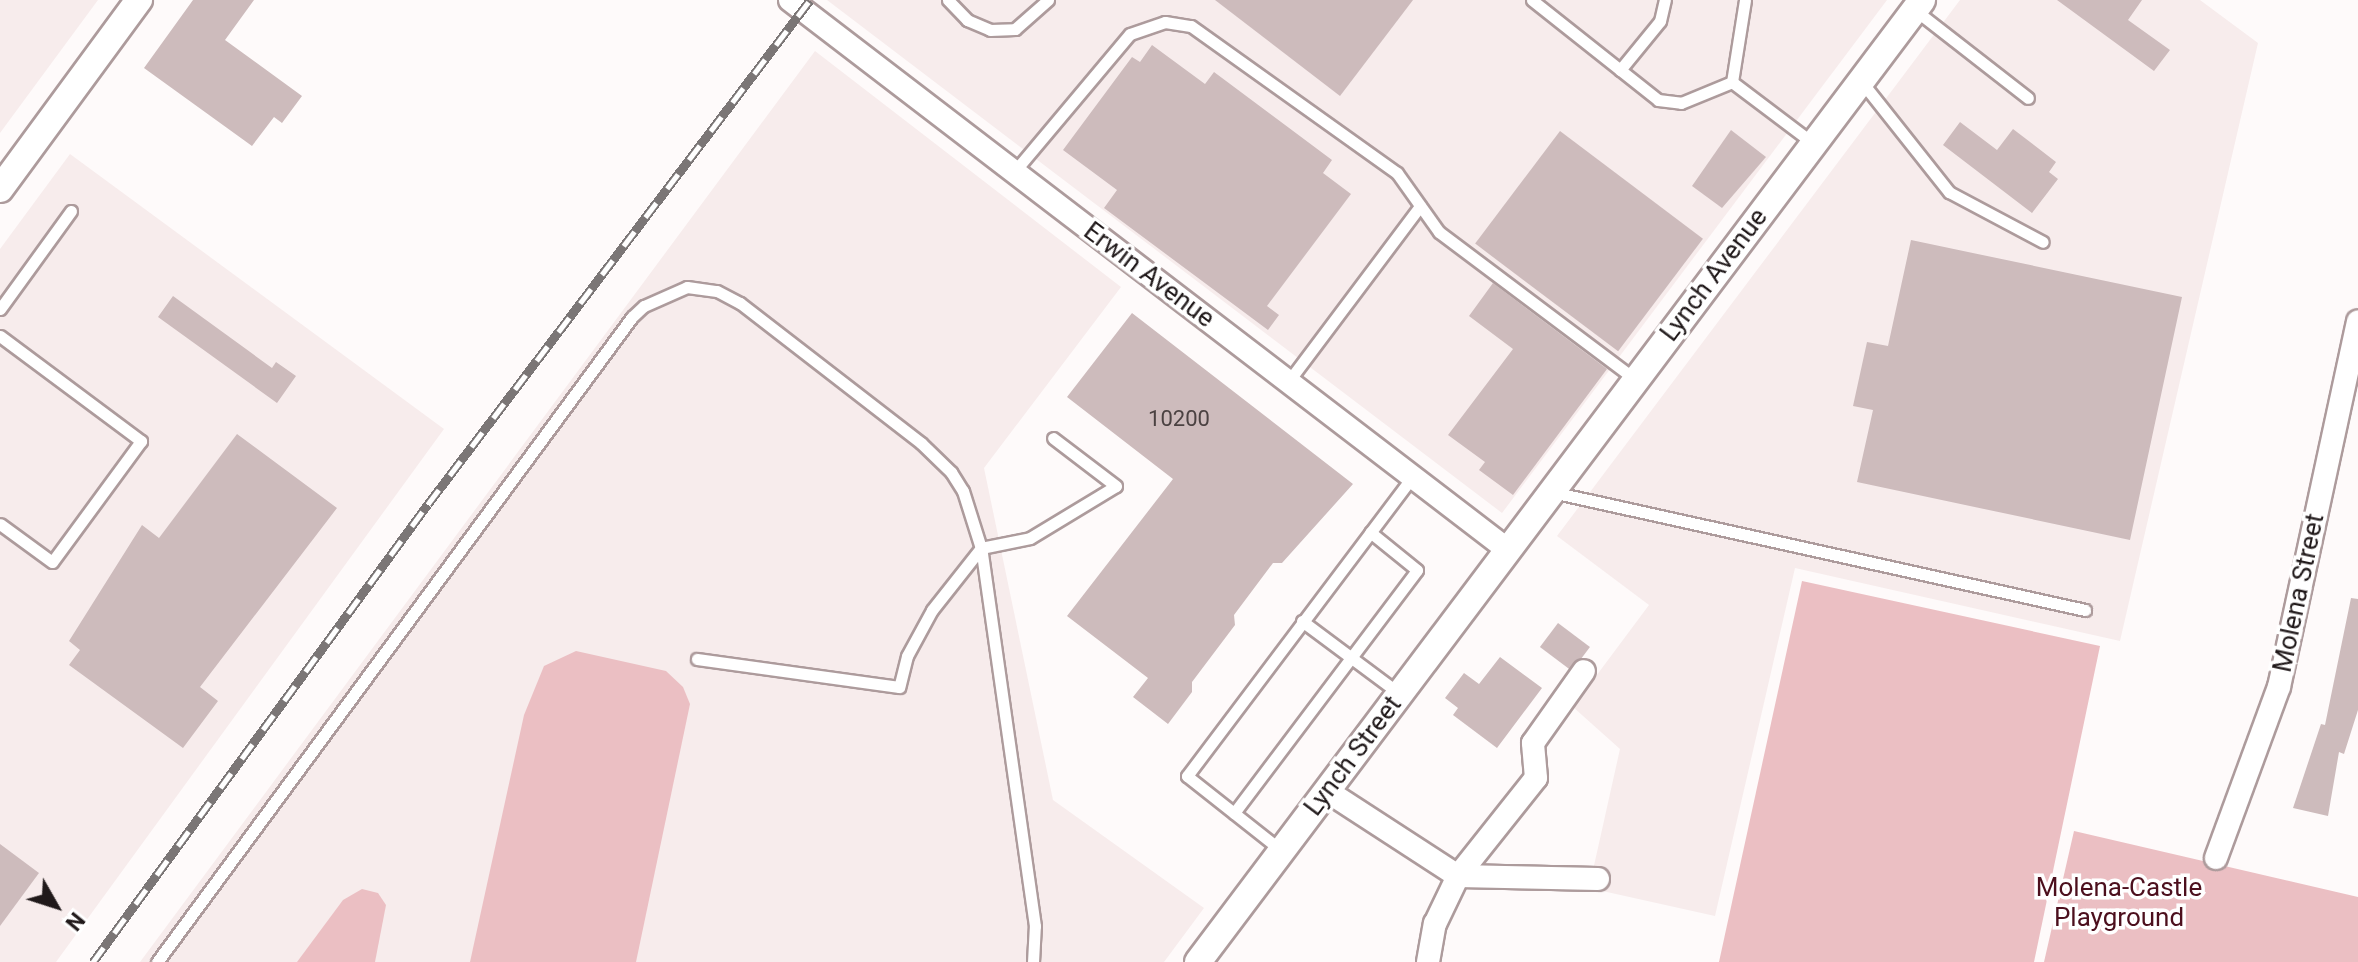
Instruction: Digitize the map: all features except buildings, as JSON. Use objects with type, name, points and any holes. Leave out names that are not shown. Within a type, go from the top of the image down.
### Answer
[{"type":"street","points":[[0,189],[139,0]]},
{"type":"street","name":"Erwin Avenue","points":[[790,0],[1508,550]]},
{"type":"street","name":"Lynch Avenue","points":[[1508,550],[1918,5]]},
{"type":"street","name":"Molena Street","points":[[2216,858],[2279,687],[2358,321]]},
{"type":"street","name":"Lynch Street","points":[[1198,962],[1508,550]]},
{"type":"street","points":[[1428,962],[1435,924],[1458,876],[1536,778],[1533,743],[1584,671]]},
{"type":"street","points":[[1327,791],[1458,876],[1598,879]]},
{"type":"lane","points":[[948,0],[967,20],[990,30],[1015,29],[1048,0]]},
{"type":"lane","points":[[1532,0],[1658,100],[1681,103],[1732,82]]},
{"type":"lane","points":[[1620,70],[1660,21],[1665,0]]},
{"type":"lane","points":[[1732,82],[1745,0]]},
{"type":"lane","points":[[1918,5],[2028,98]]},
{"type":"lane","points":[[1014,172],[1130,34],[1165,22],[1191,26],[1397,173],[1439,232],[1636,380]]},
{"type":"lane","points":[[1860,81],[1949,192],[2043,242]]},
{"type":"lane","points":[[1732,82],[1813,143]]},
{"type":"lane","points":[[1288,382],[1420,206]]},
{"type":"lane","points":[[0,309],[71,211]]},
{"type":"lane","points":[[157,962],[624,328],[644,306],[687,287],[717,291],[740,303],[921,443],[951,472],[963,491],[981,548],[1035,926],[1033,962]]},
{"type":"lane","points":[[0,336],[141,441],[52,562],[0,524]]},
{"type":"lane","points":[[697,659],[899,687],[907,656],[932,610],[981,548],[1030,538],[1116,486],[1053,438]]},
{"type":"lane","points":[[1282,851],[1187,776],[1412,477]]},
{"type":"lane","points":[[1551,492],[2085,610]]},
{"type":"lane","points":[[1234,813],[1417,570],[1370,532]]},
{"type":"lane","points":[[1302,621],[1400,694]]},
{"type":"shaded area","points":[[0,0],[98,0],[0,133]]},
{"type":"shaded area","points":[[827,0],[1887,0],[1502,513]]},
{"type":"shaded area","points":[[1960,0],[2200,0],[2258,43],[2120,641],[1795,568],[1715,916],[1589,888],[1620,749],[1573,707],[1649,605],[1557,536]]},
{"type":"shaded area","points":[[815,51],[1121,287],[984,468],[1053,800],[1204,908],[1164,962],[140,962]]},
{"type":"shaded area","points":[[70,154],[444,429],[56,962],[0,962],[0,249]]},
{"type":"green space","points":[[1802,581],[2100,646],[2034,962],[1719,962]]},
{"type":"green space","points":[[576,651],[666,671],[683,687],[690,704],[636,962],[470,962],[524,715],[544,666]]},
{"type":"green space","name":"Molena-Castle Playground","points":[[2074,831],[2358,897],[2358,962],[2044,962]]},
{"type":"green space","points":[[362,889],[378,893],[386,905],[375,962],[297,962],[343,900]]},
{"type":"railway","points":[[93,962],[428,504],[810,0]]}]
